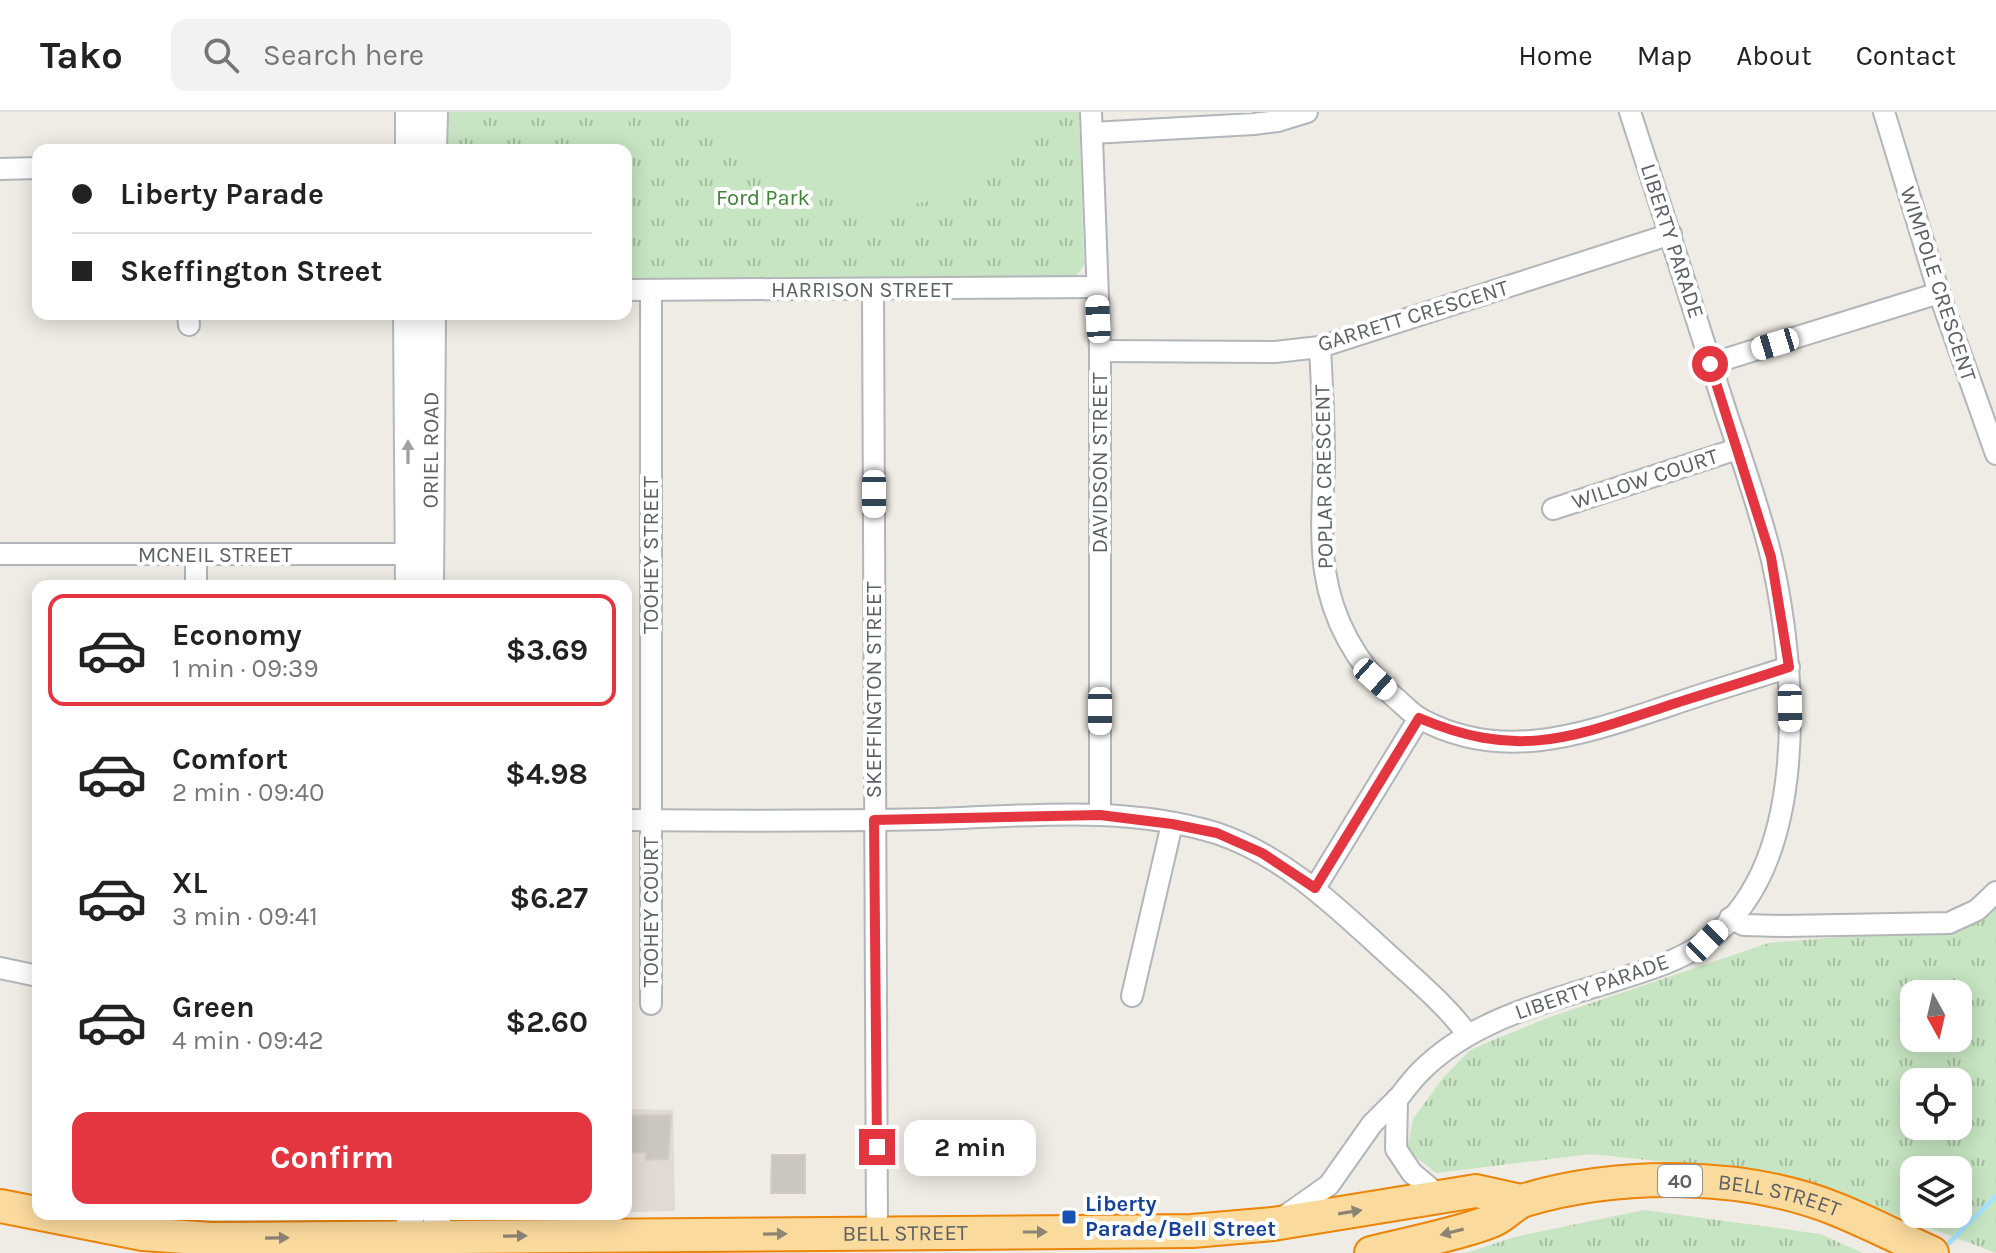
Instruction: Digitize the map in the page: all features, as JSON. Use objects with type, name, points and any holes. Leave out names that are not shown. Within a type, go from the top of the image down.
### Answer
[{"type":"highway","name":"BELL STREET","points":[[65,1220],[98,1227],[211,1239],[877,1233],[1086,1242],[1273,1224],[1476,1191],[1521,1201],[1604,1185],[1687,1181],[1727,1183],[1773,1191],[1836,1209],[1932,1253]]},
{"type":"highway","name":"BELL STREET","points":[[1371,1253],[1493,1222],[1521,1201]]},
{"type":"highway","name":"BELL STREET","points":[[0,1206],[32,1213]]},
{"type":"main road","points":[[409,112],[409,144]]},
{"type":"main road","points":[[433,144],[434,112]]},
{"type":"main road","name":"ORIEL ROAD","points":[[407,320],[419,554],[428,580]]},
{"type":"main road","name":"ORIEL ROAD","points":[[411,580],[419,554],[432,320]]},
{"type":"street","points":[[1092,122],[1254,124],[1307,112]]},
{"type":"street","name":"LIBERTY PARADE","points":[[1273,1224],[1329,1185],[1372,1124],[1420,1072],[1468,1035],[1544,1003],[1677,959],[1707,941],[1747,897],[1760,874],[1780,820],[1790,731],[1789,667],[1771,557],[1630,112]]},
{"type":"street","name":"WIMPOLE CRESCENT","points":[[1884,112],[1939,293],[1996,454]]},
{"type":"street","name":"DAVIDSON STREET","points":[[1092,122],[1100,351],[1100,815]]},
{"type":"street","points":[[0,169],[32,168]]},
{"type":"street","name":"GARRETT CRESCENT","points":[[1100,351],[1275,352],[1320,347],[1671,234]]},
{"type":"street","name":"HARRISON STREET","points":[[632,290],[873,291],[1097,287]]},
{"type":"street","name":"TOOHEY STREET","points":[[651,290],[651,821]]},
{"type":"street","name":"SKEFFINGTON STREET","points":[[873,291],[877,1233]]},
{"type":"street","points":[[1710,364],[1939,293]]},
{"type":"street","name":"POPLAR CRESCENT","points":[[1320,347],[1324,447],[1323,548],[1325,573],[1335,611],[1351,646],[1375,679],[1419,718],[1452,731],[1494,740],[1521,742],[1561,739],[1789,667]]},
{"type":"street","name":"WILLOW COURT","points":[[1553,509],[1737,449]]},
{"type":"street","name":"MCNEIL STREET","points":[[0,554],[419,554]]},
{"type":"street","points":[[196,555],[196,580]]},
{"type":"street","points":[[1315,888],[1419,718]]},
{"type":"street","points":[[632,820],[874,820],[1100,815],[1217,833],[1262,853],[1315,888],[1449,1010],[1468,1035]]},
{"type":"street","name":"TOOHEY COURT","points":[[651,821],[651,1004]]},
{"type":"street","points":[[1132,996],[1172,824]]},
{"type":"street","points":[[1730,918],[1744,925],[1784,926],[1949,923],[1977,910],[1996,892]]},
{"type":"street","points":[[0,968],[32,975]]},
{"type":"street","points":[[1396,1101],[1396,1149],[1412,1173],[1442,1198]]},
{"type":"shaded area","points":[[632,1109],[673,1110],[675,1211],[632,1212]]},
{"type":"green space","name":"Ford Park","points":[[443,112],[1079,112],[1084,265],[1076,276],[1065,282],[632,285],[632,144],[442,144]]},
{"type":"green space","points":[[600,112],[628,112],[630,144],[602,144]]},
{"type":"green space","points":[[704,112],[1042,112],[1028,136],[1010,157],[988,175],[936,199],[880,207],[833,200],[778,176]]},
{"type":"green space","points":[[1996,901],[1996,1253],[1930,1228],[1972,1228],[1972,1156],[1900,1156],[1900,1217],[1790,1175],[1591,1154],[1436,1173],[1407,1150],[1413,1119],[1443,1078],[1469,1051],[1550,1017],[1769,943],[1948,928]]},
{"type":"green space","points":[[1644,1210],[1820,1234],[1863,1253],[1466,1253],[1515,1237]]},
{"type":"building","points":[[671,1115],[668,1159],[646,1160],[646,1152],[632,1153],[632,1116]]},
{"type":"building","points":[[772,1155],[805,1155],[805,1193],[771,1193]]},
{"type":"waterway","points":[[1943,1249],[1996,1196]]},
{"type":"place","name":"Liberty Parade/Bell Street","points":[[1069,1217]]},
{"type":"route","points":[[877,1147],[874,820],[1100,815],[1172,824],[1217,833],[1262,853],[1315,888],[1419,718],[1452,731],[1503,741],[1561,739],[1789,667],[1771,557],[1710,364]]}]
